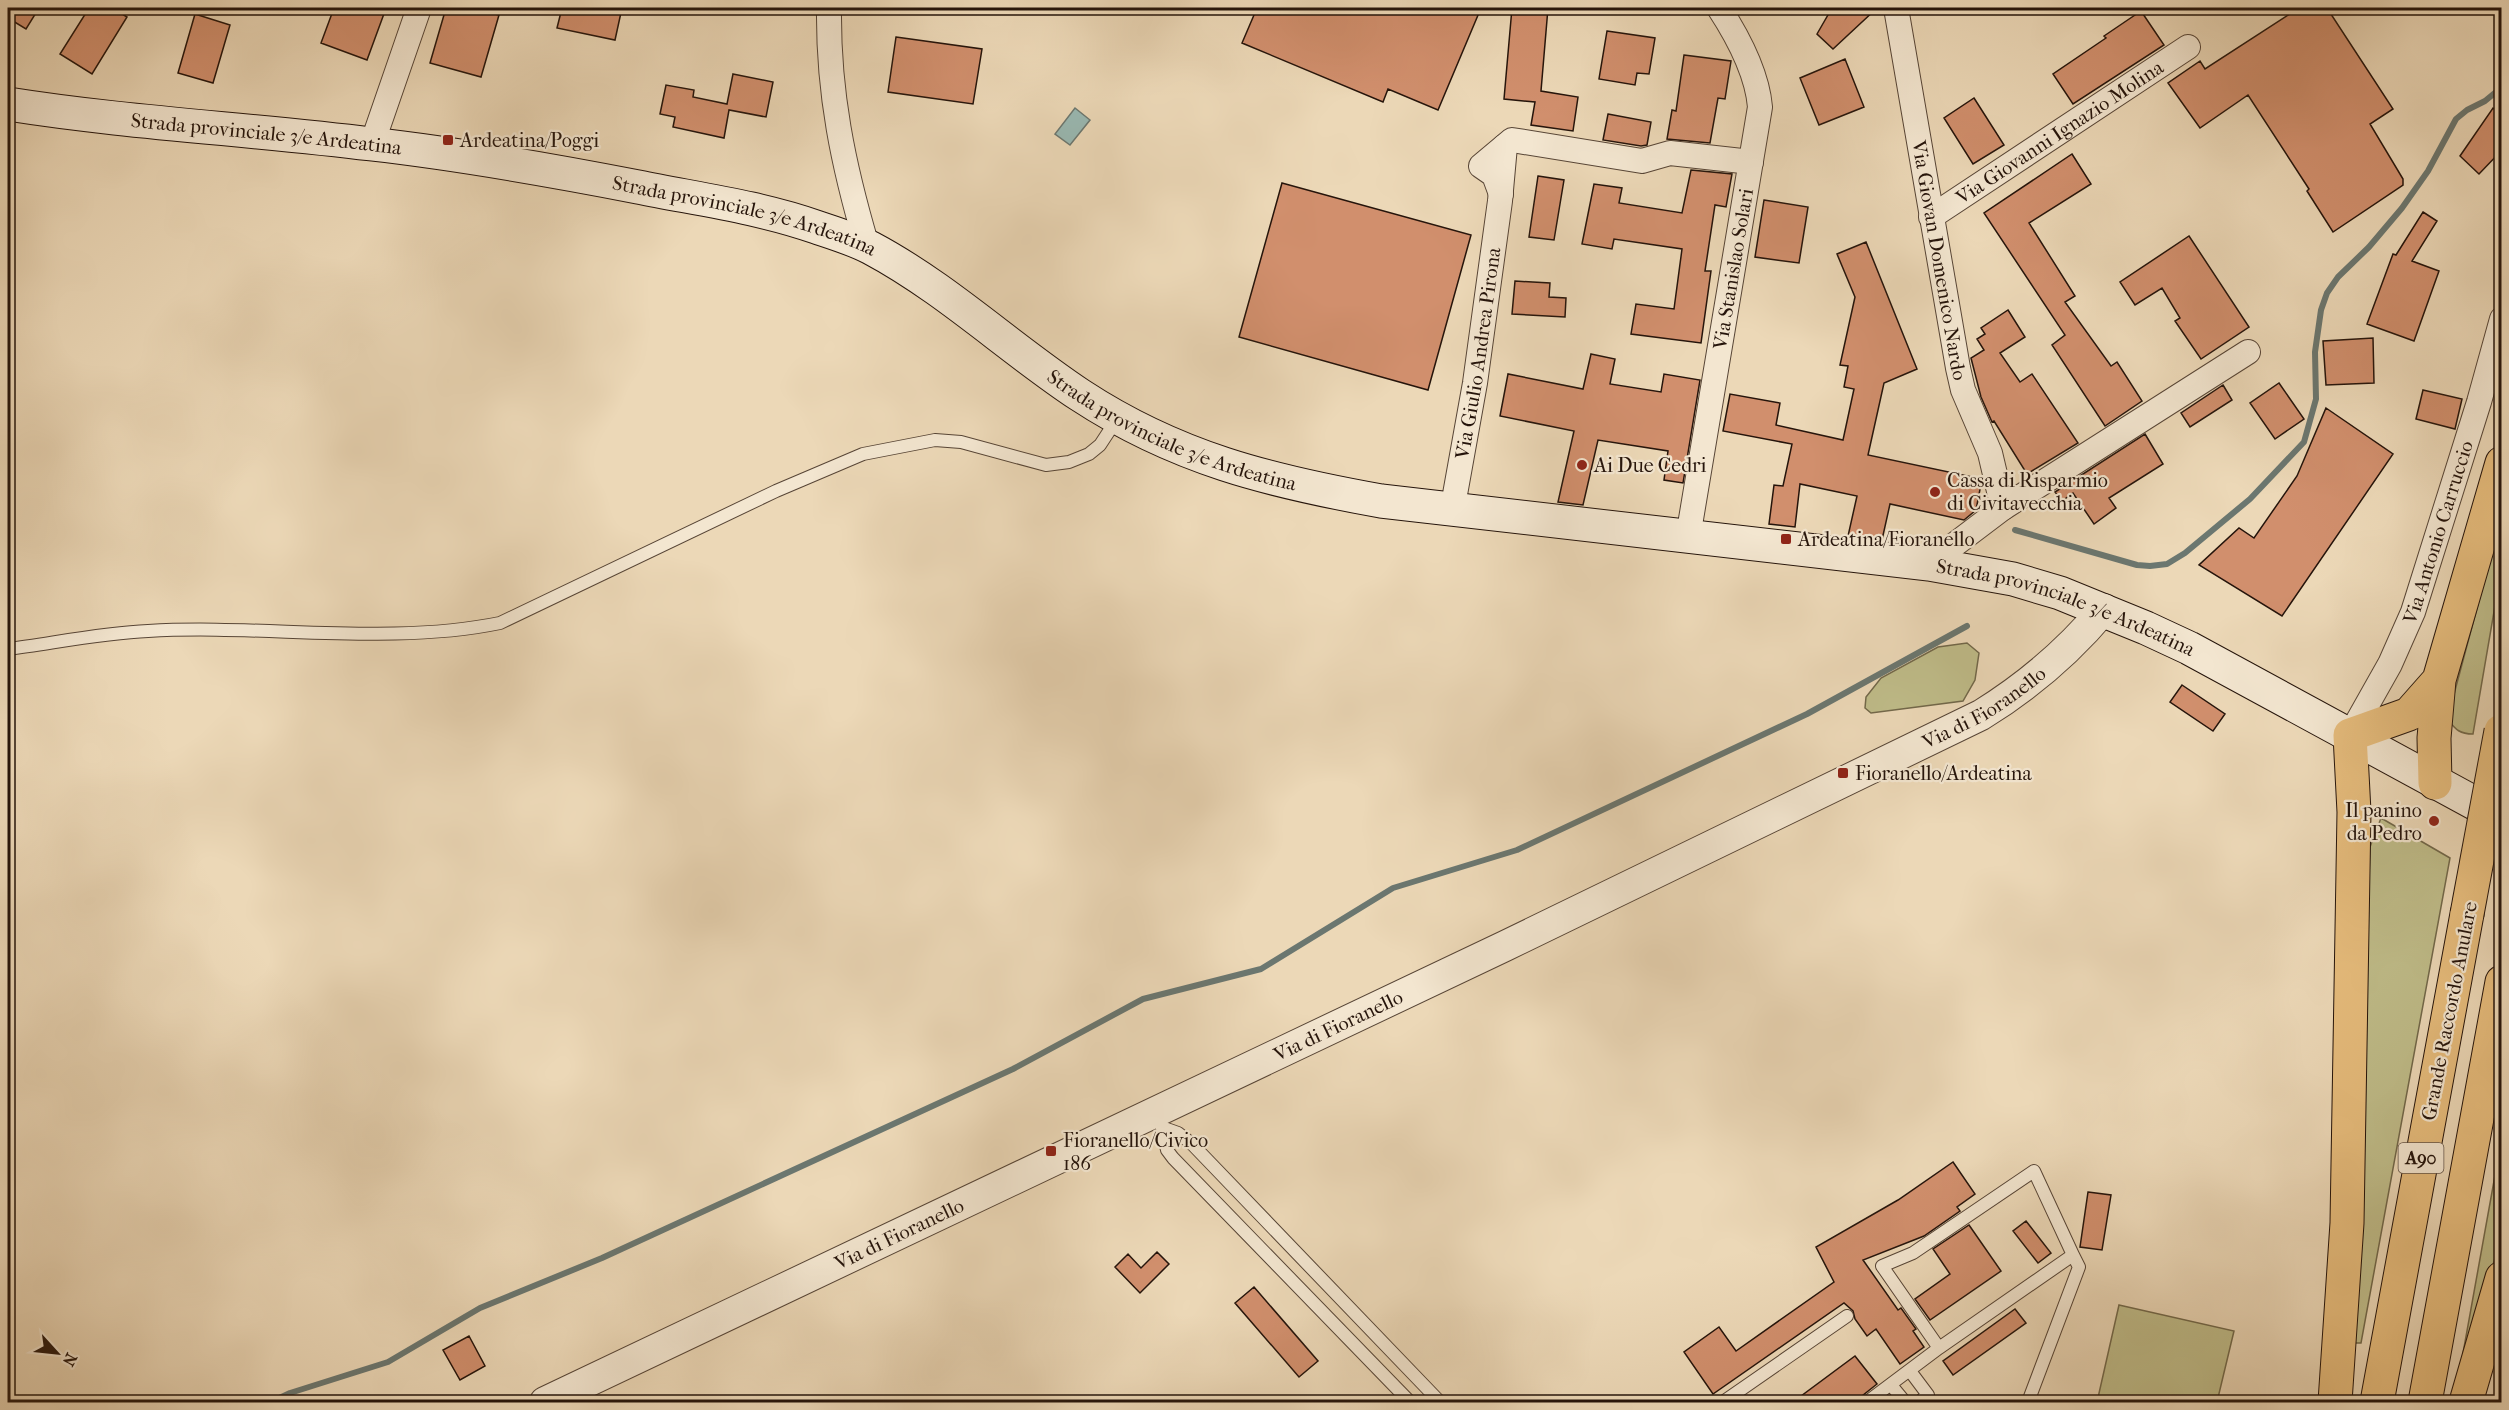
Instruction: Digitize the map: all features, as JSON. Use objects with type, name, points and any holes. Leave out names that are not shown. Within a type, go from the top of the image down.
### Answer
[{"type":"highway","points":[[2435,783],[2434,738],[2439,681],[2502,463]]},
{"type":"highway","points":[[2335,1402],[2348,1223],[2354,812],[2350,735],[2409,714],[2439,681]]},
{"type":"highway","name":"Grande Raccordo Anulare","points":[[2377,1402],[2501,729]]},
{"type":"highway","name":"A90","points":[[2425,1402],[2502,982]]},
{"type":"highway","points":[[2466,1402],[2502,1278]]},
{"type":"main road","name":"Strada provinciale 3/e Ardeatina","points":[[8,104],[76,115],[372,144],[582,176],[765,212],[813,226],[867,246],[924,281],[1079,394],[1117,418],[1153,438],[1255,475],[1348,495],[1452,511],[1929,564],[2013,579],[2104,609],[2189,648],[2502,818]]},
{"type":"street","points":[[372,144],[419,8]]},
{"type":"street","points":[[829,8],[831,76],[838,133],[849,186],[867,246]]},
{"type":"street","name":"Via Stanislao Solari","points":[[1688,537],[1759,118],[1759,95],[1738,41],[1719,8]]},
{"type":"street","name":"Via Giovan Domenico Nardo","points":[[1896,8],[1960,379],[1990,453],[2003,508]]},
{"type":"street","name":"Via Giovanni Ignazio Molina","points":[[1931,217],[2188,47]]},
{"type":"street","name":"Via Giulio Andrea Pirona","points":[[1452,511],[1475,383],[1501,194],[1494,175],[1481,166],[1512,140],[1521,139],[1642,161],[1670,153],[1752,162]]},
{"type":"street","name":"Via Antonio Carruccio","points":[[2350,735],[2395,655],[2413,612],[2479,402],[2502,319]]},
{"type":"street","points":[[1929,564],[2003,508],[2248,352]]},
{"type":"street","name":"Via di Fioranello","points":[[545,1402],[1160,1120],[1505,946],[1981,715],[2037,677],[2076,642],[2104,609]]},
{"type":"lane","points":[[8,649],[148,631],[404,632],[463,630],[491,625],[534,609],[776,491],[863,454],[935,440],[961,442],[1046,465],[1069,462],[1089,454],[1100,445],[1117,418]]},
{"type":"lane","points":[[1160,1120],[1167,1150],[1173,1158],[1410,1402]]},
{"type":"lane","points":[[1160,1120],[1192,1144],[1440,1402]]},
{"type":"lane","points":[[1939,1348],[1882,1266],[1913,1253],[2034,1171],[2079,1267],[2028,1402]]},
{"type":"lane","points":[[1867,1402],[1939,1348],[2073,1255]]},
{"type":"lane","points":[[1723,1402],[1847,1316]]},
{"type":"lane","points":[[1910,1371],[1928,1395],[1919,1402]]},
{"type":"lane","points":[[1891,1385],[1905,1402]]},
{"type":"shaded area","points":[[2501,518],[2501,571],[2473,734],[2465,733],[2456,729],[2448,720],[2449,713]]},
{"type":"shaded area","points":[[1967,643],[1979,653],[1975,680],[1963,701],[1871,713],[1865,708],[1866,697],[1881,678],[1938,647]]},
{"type":"shaded area","points":[[2381,818],[2450,858],[2361,1343],[2353,1343],[2370,847]]},
{"type":"shaded area","points":[[2501,1142],[2501,1237],[2458,1381]]},
{"type":"shaded area","points":[[2119,1305],[2234,1331],[2217,1402],[2097,1402]]},
{"type":"water","points":[[1075,108],[1090,120],[1070,145],[1055,134]]},
{"type":"building","points":[[8,8],[39,8],[26,29],[8,18]]},
{"type":"building","points":[[89,8],[113,8],[127,17],[92,74],[60,54]]},
{"type":"building","points":[[334,8],[376,8],[385,11],[367,60],[321,43]]},
{"type":"building","points":[[446,8],[471,8],[499,15],[481,77],[430,63]]},
{"type":"building","points":[[562,8],[622,8],[615,40],[557,28]]},
{"type":"building","points":[[1257,8],[1481,8],[1438,110],[1388,89],[1383,102],[1242,43]]},
{"type":"building","points":[[1512,8],[1548,8],[1541,91],[1578,97],[1573,131],[1531,125],[1535,102],[1504,99]]},
{"type":"building","points":[[1832,8],[1877,8],[1833,49],[1817,34]]},
{"type":"building","points":[[2299,8],[2327,8],[2393,109],[2370,124],[2403,179],[2403,185],[2333,232],[2307,191],[2309,189],[2248,95],[2200,128],[2168,83],[2200,61],[2205,69]]},
{"type":"building","points":[[2141,11],[2164,45],[2073,104],[2053,74]]},
{"type":"building","points":[[195,14],[230,25],[213,83],[178,73]]},
{"type":"building","points":[[1607,31],[1655,38],[1649,74],[1637,73],[1635,85],[1599,79]]},
{"type":"building","points":[[896,37],[982,49],[973,104],[888,92]]},
{"type":"building","points":[[1684,55],[1731,61],[1725,99],[1718,98],[1710,143],[1667,139],[1672,110],[1676,111]]},
{"type":"building","points":[[1845,59],[1864,107],[1819,125],[1800,78]]},
{"type":"building","points":[[733,74],[773,82],[766,117],[729,110],[724,138],[673,127],[675,117],[660,114],[666,85],[694,90],[693,97],[727,104]]},
{"type":"building","points":[[1974,98],[2004,145],[1973,164],[1944,118]]},
{"type":"building","points":[[2493,108],[2502,116],[2502,150],[2479,174],[2460,156]]},
{"type":"building","points":[[1608,114],[1651,122],[1647,145],[1603,140]]},
{"type":"building","points":[[2072,154],[2091,184],[2029,223],[2075,296],[2065,302],[2111,366],[2117,362],[2142,401],[2105,426],[2052,345],[2065,335],[1984,213]]},
{"type":"building","points":[[1691,170],[1732,174],[1726,207],[1715,205],[1705,271],[1711,271],[1701,343],[1631,334],[1636,304],[1674,309],[1682,249],[1614,239],[1612,249],[1582,244],[1594,184],[1622,188],[1619,203],[1682,213]]},
{"type":"building","points":[[1538,176],[1564,180],[1554,240],[1529,237]]},
{"type":"building","points":[[1282,183],[1471,235],[1428,390],[1239,337]]},
{"type":"building","points":[[1764,200],[1808,207],[1799,263],[1755,257]]},
{"type":"building","points":[[2423,212],[2437,221],[2412,261],[2439,271],[2414,341],[2367,324],[2393,254],[2396,255]]},
{"type":"building","points":[[2189,236],[2249,327],[2201,359],[2175,321],[2180,318],[2162,288],[2135,305],[2120,282]]},
{"type":"building","points":[[1866,242],[1917,369],[1884,383],[1868,455],[1982,479],[1976,510],[1964,520],[1890,504],[1882,540],[1848,536],[1857,496],[1800,484],[1795,527],[1769,524],[1774,485],[1783,486],[1792,444],[1723,431],[1730,394],[1780,403],[1776,425],[1843,440],[1854,389],[1844,387],[1848,366],[1840,365],[1855,297],[1837,254]]},
{"type":"building","points":[[1515,281],[1550,283],[1549,297],[1566,298],[1565,317],[1512,314]]},
{"type":"building","points":[[2008,310],[2025,337],[2000,353],[2020,382],[2032,374],[2078,443],[2027,474],[1994,421],[1992,422],[1981,397],[1971,358],[1984,350],[1977,339],[1985,334],[1981,328]]},
{"type":"building","points":[[2373,338],[2374,383],[2326,385],[2323,341]]},
{"type":"building","points":[[1591,354],[1615,359],[1610,384],[1661,392],[1664,374],[1700,380],[1683,483],[1664,480],[1668,451],[1598,440],[1583,505],[1558,502],[1574,431],[1500,416],[1508,374],[1583,389]]},
{"type":"building","points":[[2279,383],[2304,419],[2275,439],[2250,403]]},
{"type":"building","points":[[2223,385],[2232,400],[2190,427],[2181,413]]},
{"type":"building","points":[[2423,390],[2462,399],[2455,429],[2416,419]]},
{"type":"building","points":[[2326,408],[2393,454],[2282,616],[2199,565],[2239,528],[2254,538],[2297,476]]},
{"type":"building","points":[[2145,434],[2163,464],[2109,498],[2116,508],[2094,524],[2073,493],[2062,501],[2055,492]]},
{"type":"building","points":[[2182,685],[2225,714],[2213,731],[2170,702]]},
{"type":"building","points":[[1953,1162],[1975,1194],[1957,1207],[1960,1211],[1924,1236],[1863,1260],[1898,1310],[1901,1308],[1916,1329],[1913,1331],[1924,1347],[1900,1364],[1876,1329],[1867,1336],[1855,1319],[1853,1311],[1844,1303],[1713,1394],[1684,1352],[1719,1327],[1736,1351],[1834,1282],[1816,1247],[1898,1200]]},
{"type":"building","points":[[2088,1192],[2111,1195],[2102,1250],[2080,1247]]},
{"type":"building","points":[[2026,1221],[2051,1253],[2038,1263],[2013,1231]]},
{"type":"building","points":[[1969,1225],[2001,1271],[1930,1320],[1915,1299],[1950,1274],[1933,1249]]},
{"type":"building","points":[[1157,1252],[1169,1264],[1140,1293],[1115,1267],[1128,1254],[1141,1268]]},
{"type":"building","points":[[1254,1287],[1318,1361],[1299,1377],[1235,1303]]},
{"type":"building","points":[[2015,1309],[2026,1323],[1953,1375],[1943,1361]]},
{"type":"building","points":[[469,1336],[485,1366],[460,1380],[443,1350]]},
{"type":"building","points":[[1855,1356],[1877,1384],[1862,1396],[1859,1402],[1793,1402]]},
{"type":"waterway","points":[[2015,530],[2137,565],[2167,564],[2185,553],[2250,499],[2304,442],[2316,399],[2315,352],[2321,310],[2327,293],[2338,277],[2369,247],[2402,208],[2428,171],[2456,119],[2502,87]]},
{"type":"waterway","points":[[271,1402],[290,1393],[388,1362],[480,1308],[602,1258],[1013,1069],[1143,999],[1261,969],[1393,888],[1517,850],[1807,714],[1967,626]]},
{"type":"place","name":"Ardeatina/Poggi","points":[[448,140]]},
{"type":"place","name":"Ai Due Cedri","points":[[1582,465]]},
{"type":"place","name":"Cassa di Risparmio di Civitavecchia","points":[[1935,492]]},
{"type":"place","name":"Ardeatina/Fioranello","points":[[1786,539]]},
{"type":"place","name":"Fioranello/Ardeatina","points":[[1843,773]]},
{"type":"place","name":"Il panino da Pedro","points":[[2434,821]]},
{"type":"place","name":"Fioranello/Civico 186","points":[[1051,1151]]}]
